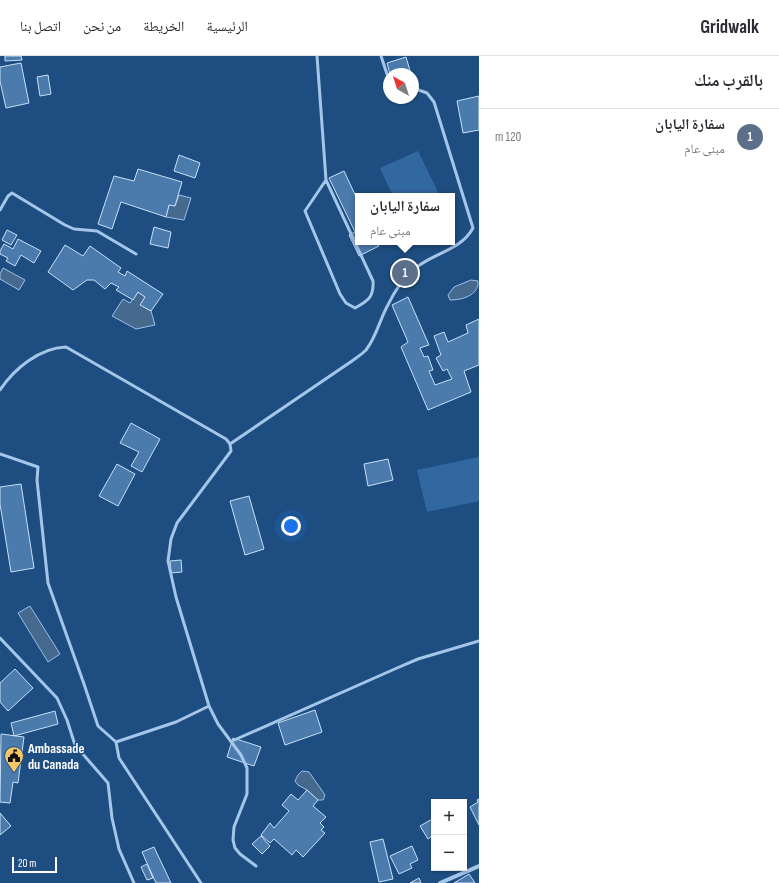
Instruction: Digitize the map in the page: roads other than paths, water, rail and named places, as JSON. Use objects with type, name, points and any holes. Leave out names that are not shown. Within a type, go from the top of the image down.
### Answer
[{"type":"street","points":[[440,883],[479,866]]},
{"type":"lane","points":[[318,56],[326,180],[355,241]]},
{"type":"lane","points":[[381,56],[385,68]]},
{"type":"lane","points":[[230,444],[352,361],[365,350],[374,338],[389,303],[399,287],[413,271],[425,261],[460,244],[469,236],[473,228],[434,102],[427,93],[419,90]]},
{"type":"lane","points":[[326,180],[305,211],[340,294],[346,303],[355,308],[368,301],[374,290],[374,281],[357,245]]},
{"type":"lane","points":[[0,210],[8,196],[12,193],[65,225],[74,229],[96,232],[136,254]]},
{"type":"lane","points":[[0,390],[8,378],[42,353],[56,348],[66,347],[226,439],[230,444],[231,451],[177,523],[171,539],[168,561],[176,597],[210,706],[218,724],[232,741],[247,768],[247,794],[234,827],[233,840],[235,848],[240,854],[256,866]]},
{"type":"lane","points":[[0,454],[38,467],[37,480],[48,583],[98,726],[116,742],[119,758],[201,883]]},
{"type":"lane","points":[[0,638],[57,698],[67,720],[75,744],[108,783],[112,818],[118,849],[134,883]]},
{"type":"lane","points":[[232,741],[424,657],[479,641]]},
{"type":"lane","points":[[116,742],[176,722],[210,706]]},
{"type":"place","name":"سفارة اليابان","points":[[405,273]]},
{"type":"place","name":"Ambassade du Canada","points":[[14,773]]}]
